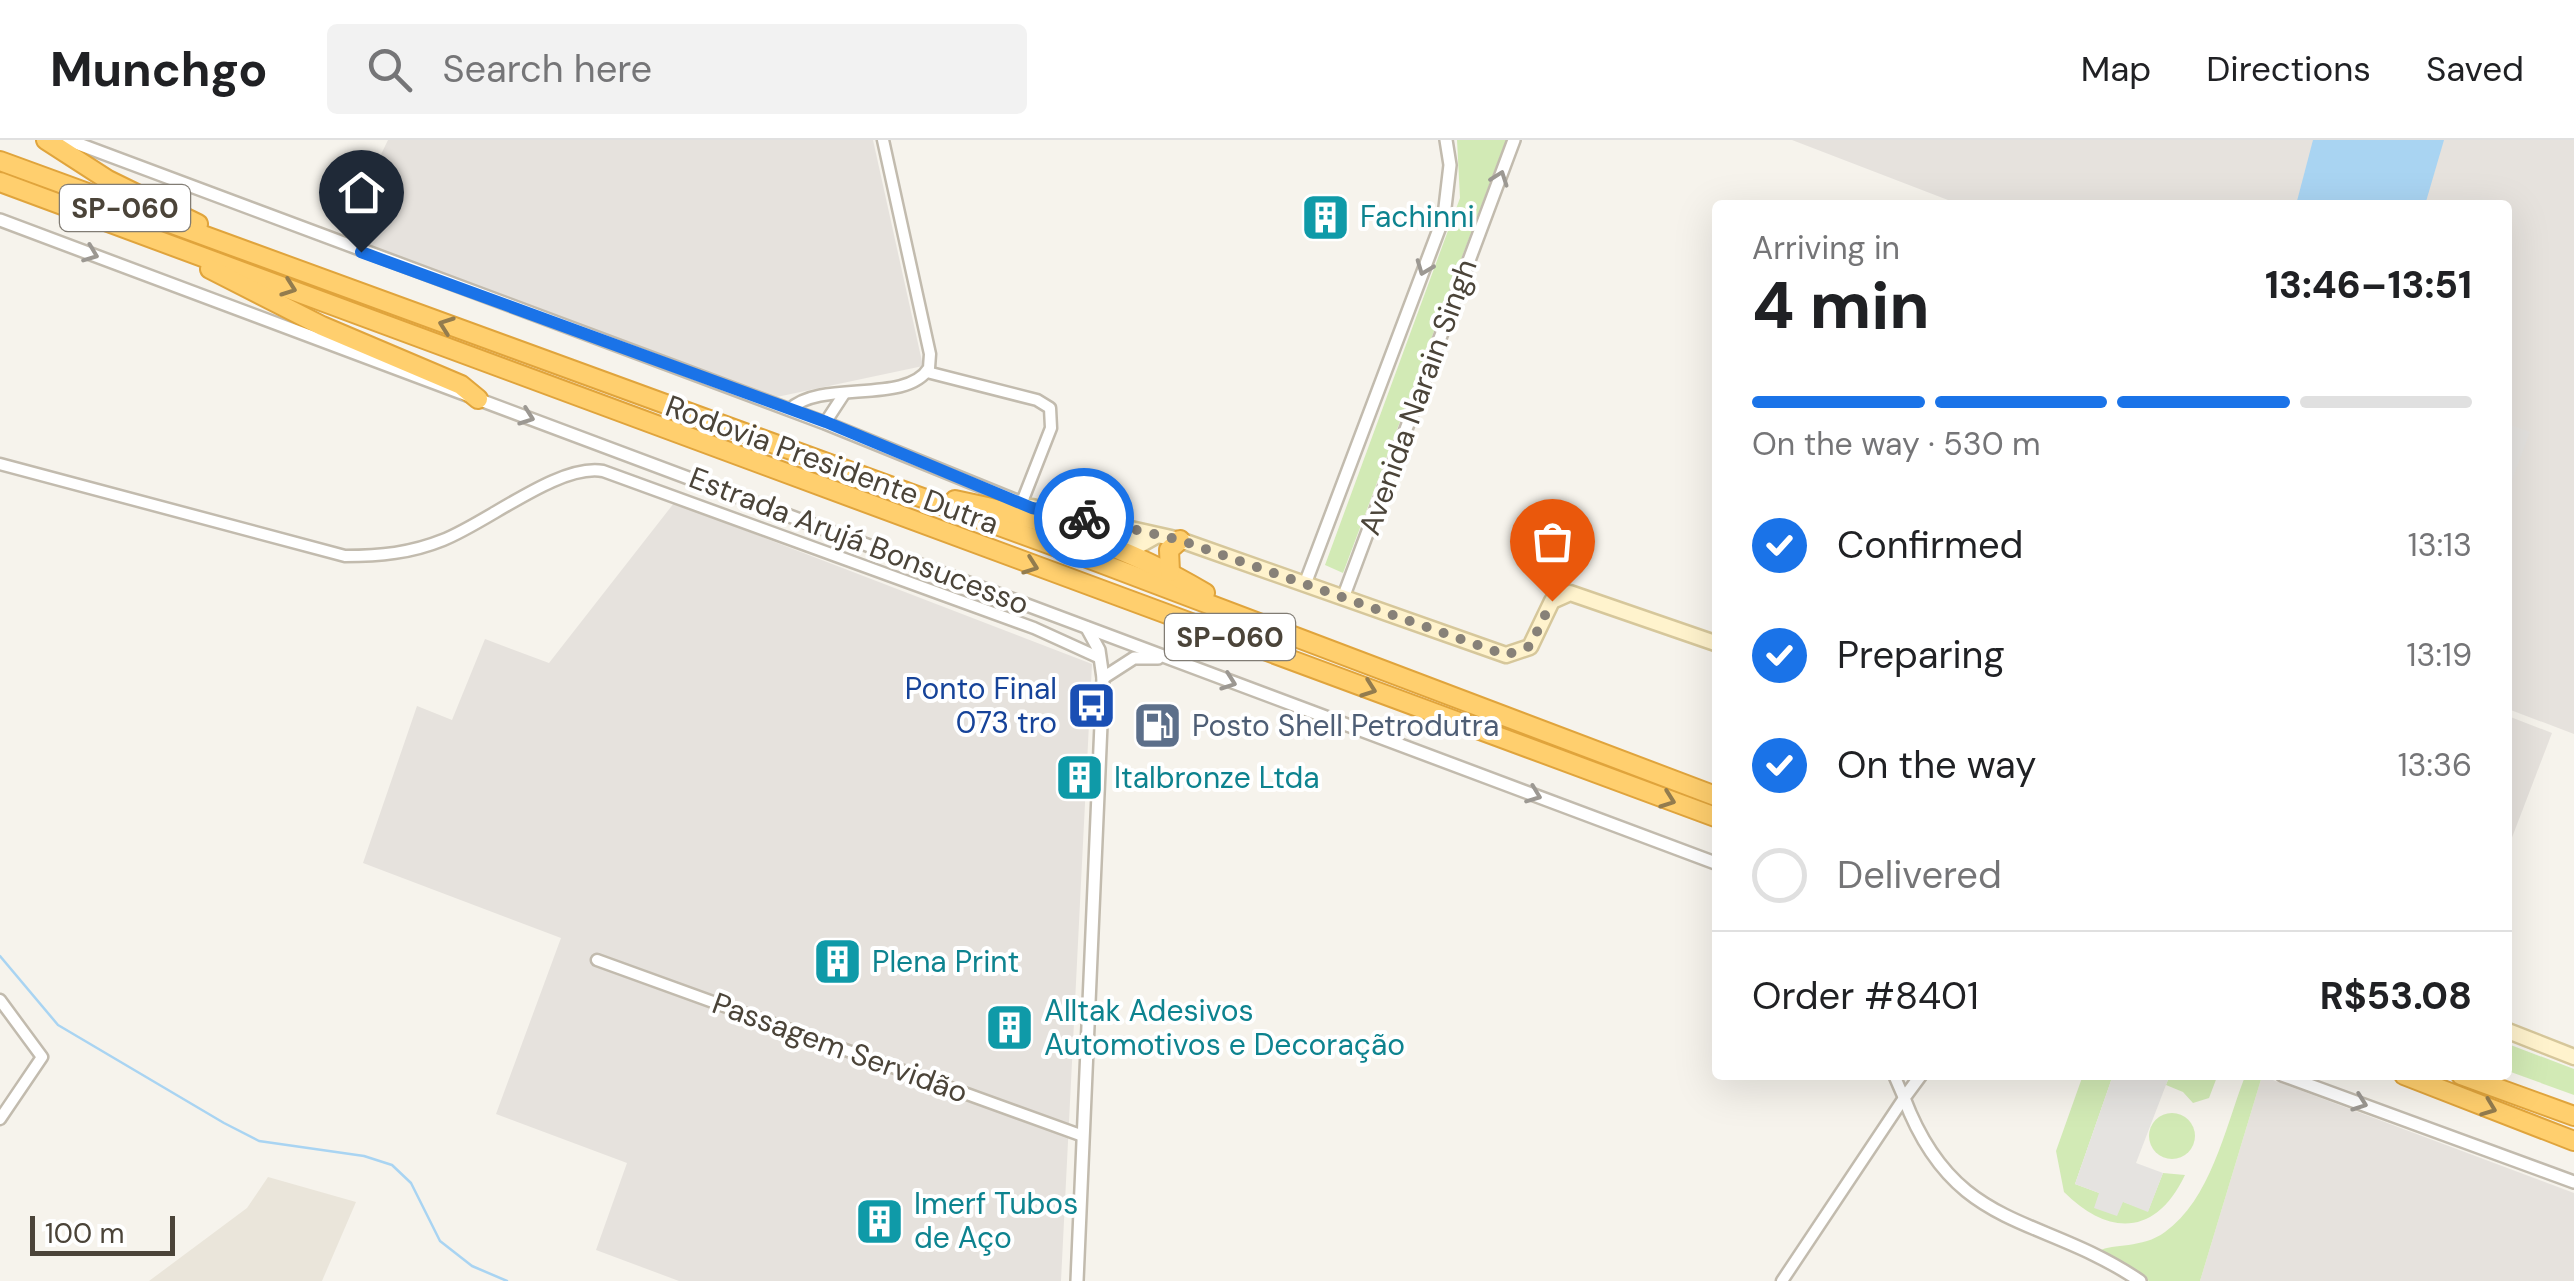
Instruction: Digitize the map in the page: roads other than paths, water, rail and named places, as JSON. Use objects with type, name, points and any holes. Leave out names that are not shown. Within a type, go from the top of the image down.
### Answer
[{"type":"highway","points":[[46,140],[108,180],[251,254]]},
{"type":"highway","name":"Rodovia Presidente Dutra","points":[[0,161],[1254,620],[1712,795]]},
{"type":"highway","name":"Rodovia Presidente Dutra","points":[[0,182],[1712,816]]},
{"type":"highway","points":[[171,246],[250,291],[461,386],[478,399]]},
{"type":"highway","points":[[900,489],[988,506],[1170,572],[1254,620]]},
{"type":"highway","points":[[988,506],[1027,505]]},
{"type":"highway","points":[[1170,572],[1169,550],[1180,540]]},
{"type":"highway","points":[[2417,1080],[2574,1140]]},
{"type":"highway","points":[[2476,1080],[2574,1116]]},
{"type":"main road","points":[[1027,505],[1140,544],[1156,536],[1180,540],[1506,655],[1530,646],[1552,601],[1570,592],[1712,642]]},
{"type":"main road","points":[[2512,1033],[2574,1057]]},
{"type":"street","points":[[68,140],[826,422],[1027,505],[1051,428],[1050,408],[1037,400],[927,372]]},
{"type":"street","points":[[790,409],[809,397],[912,383],[927,372],[930,354],[883,140]]},
{"type":"street","points":[[1305,584],[1444,216],[1450,165],[1446,140]]},
{"type":"street","name":"Avenida Narain Singh","points":[[1343,598],[1514,140]]},
{"type":"street","name":"Estrada Arujá Bonsucesso","points":[[0,220],[1712,862]]},
{"type":"street","points":[[826,422],[845,394]]},
{"type":"street","points":[[0,464],[345,556],[385,556],[419,549],[468,530],[578,471],[604,470],[1034,628],[1095,652],[1101,659]]},
{"type":"street","points":[[1076,1281],[1103,678],[1101,659],[1088,628]]},
{"type":"street","points":[[1103,678],[1134,658],[1161,656]]},
{"type":"street","name":"Passagem Servidão","points":[[598,960],[1083,1136]]},
{"type":"street","points":[[0,1000],[41,1052],[40,1066],[0,1118]]},
{"type":"street","points":[[1896,1080],[1929,1152],[1967,1193],[2006,1218],[2121,1268],[2140,1281]]},
{"type":"street","points":[[1782,1281],[1917,1080]]},
{"type":"street","points":[[2296,1080],[2574,1182]]},
{"type":"water","points":[[2313,140],[2444,140],[2426,200],[2297,200]]},
{"type":"waterway","points":[[0,956],[58,1025],[224,1123],[259,1141],[364,1156],[392,1165],[411,1183],[440,1241],[472,1266],[507,1281]]},
{"type":"place","name":"Fachinni","points":[[1325,217]]},
{"type":"place","name":"Ponto Final 073 tro","points":[[1092,706]]},
{"type":"place","name":"Posto Shell Petrodutra","points":[[1157,726]]},
{"type":"place","name":"Italbronze Ltda","points":[[1079,778]]},
{"type":"place","name":"Plena Print","points":[[837,962]]},
{"type":"place","name":"Alltak Adesivos Automotivos e Decoração","points":[[1009,1028]]},
{"type":"place","name":"Imerf Tubos de Aço","points":[[879,1221]]}]
